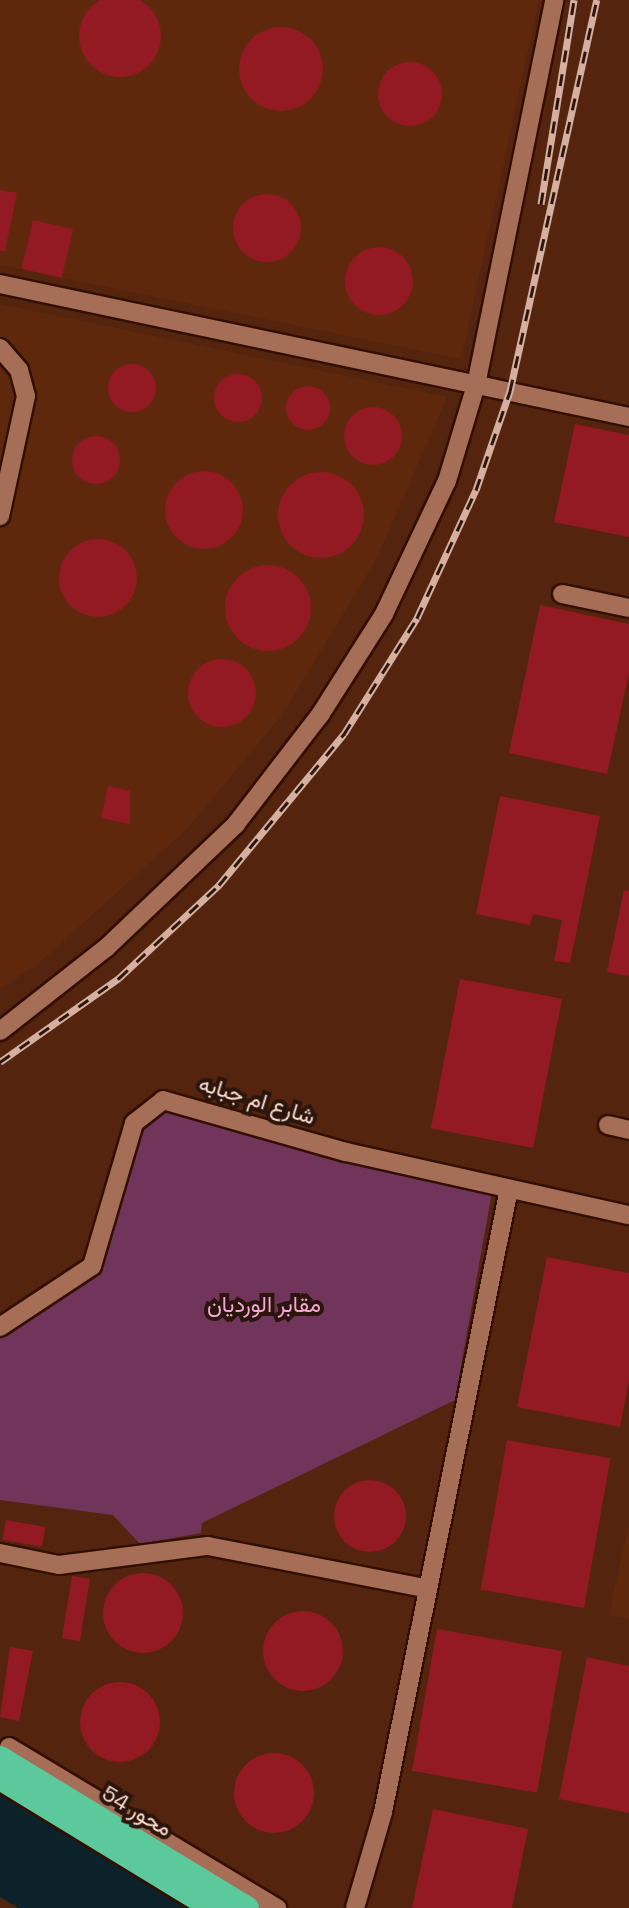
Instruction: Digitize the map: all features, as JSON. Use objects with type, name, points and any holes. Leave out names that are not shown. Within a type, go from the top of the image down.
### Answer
[{"type":"highway","name":"محور 54","points":[[5,1753],[247,1908]]},
{"type":"highway","name":"محور 54","points":[[0,1778],[213,1908]]},
{"type":"street","points":[[0,1031],[151,908],[236,824],[298,746],[418,547],[476,385],[554,0]]},
{"type":"street","points":[[0,284],[629,417]]},
{"type":"street","points":[[0,348],[19,370],[26,396],[0,516]]},
{"type":"street","points":[[562,594],[629,608]]},
{"type":"street","name":"شارع ام جبابه","points":[[0,1327],[92,1266],[134,1123],[163,1100],[509,1189],[629,1215]]},
{"type":"street","points":[[608,1125],[629,1130]]},
{"type":"street","points":[[355,1908],[383,1812],[425,1588],[509,1189]]},
{"type":"street","points":[[0,1553],[59,1565],[208,1546],[425,1588]]},
{"type":"street","points":[[5,1753],[277,1908]]},
{"type":"shaded area","points":[[0,0],[539,0],[461,359],[0,265]]},
{"type":"shaded area","points":[[0,304],[447,397],[377,558],[282,715],[187,829],[39,963],[0,989]]},
{"type":"shaded area","points":[[629,1523],[629,1619],[609,1615]]},
{"type":"green space","name":"مقابر الورديان","points":[[163,1107],[492,1192],[455,1400],[202,1523],[201,1533],[140,1544],[113,1515],[0,1500],[0,1336],[97,1271],[143,1123]]},
{"type":"water","points":[[0,1793],[190,1908],[18,1908],[0,1897]]},
{"type":"building","points":[[120,-5],[136,-2],[149,7],[158,20],[161,36],[158,52],[149,65],[136,74],[120,77],[104,74],[91,65],[82,52],[79,36],[82,20],[91,7],[104,-2]]},
{"type":"building","points":[[281,27],[297,30],[316,46],[323,69],[320,85],[304,104],[281,111],[265,108],[246,92],[239,69],[242,53],[258,34]]},
{"type":"building","points":[[404,62],[416,62],[433,71],[440,82],[440,106],[433,117],[416,126],[404,126],[392,121],[383,112],[378,100],[378,88],[383,76],[392,67]]},
{"type":"building","points":[[0,190],[17,193],[5,251],[0,251]]},
{"type":"building","points":[[267,194],[291,204],[301,228],[291,252],[267,262],[243,252],[233,228],[243,204]]},
{"type":"building","points":[[33,220],[73,229],[62,278],[22,269]]},
{"type":"building","points":[[379,247],[403,257],[413,281],[403,305],[379,315],[355,305],[345,281],[355,257]]},
{"type":"building","points":[[132,364],[149,371],[156,388],[149,405],[132,412],[115,405],[108,388],[115,371]]},
{"type":"building","points":[[238,374],[255,381],[262,398],[255,415],[238,422],[221,415],[214,398],[221,381]]},
{"type":"building","points":[[308,386],[323,393],[330,408],[323,423],[308,430],[293,423],[286,408],[293,393]]},
{"type":"building","points":[[373,407],[394,415],[402,436],[394,457],[373,465],[352,457],[344,436],[352,415]]},
{"type":"building","points":[[575,424],[629,435],[629,537],[554,522]]},
{"type":"building","points":[[96,436],[113,443],[120,460],[113,477],[96,484],[79,477],[72,460],[79,443]]},
{"type":"building","points":[[196,471],[212,471],[226,477],[237,488],[243,510],[237,532],[226,543],[212,549],[196,549],[182,543],[171,532],[165,518],[165,502],[171,488],[182,477]]},
{"type":"building","points":[[321,472],[345,479],[357,491],[364,515],[357,539],[345,551],[321,558],[297,551],[285,539],[278,515],[285,491],[297,479]]},
{"type":"building","points":[[90,539],[106,539],[120,545],[131,556],[137,578],[131,600],[120,611],[106,617],[90,617],[76,611],[65,600],[59,586],[59,570],[65,556],[76,545]]},
{"type":"building","points":[[268,565],[292,572],[304,584],[311,608],[304,632],[292,644],[268,651],[244,644],[232,632],[225,608],[232,584],[244,572]]},
{"type":"building","points":[[540,605],[629,624],[629,673],[607,774],[509,753]]},
{"type":"building","points":[[222,659],[246,669],[256,693],[246,717],[222,727],[198,717],[188,693],[198,669]]},
{"type":"building","points":[[108,786],[130,791],[130,824],[101,818]]},
{"type":"building","points":[[500,796],[600,816],[570,963],[554,961],[562,920],[533,914],[530,925],[476,914]]},
{"type":"building","points":[[624,890],[629,891],[629,976],[607,972]]},
{"type":"building","points":[[460,979],[562,999],[533,1148],[431,1128]]},
{"type":"building","points":[[547,1257],[629,1273],[629,1380],[620,1427],[517,1407]]},
{"type":"building","points":[[507,1440],[610,1458],[584,1608],[481,1590]]},
{"type":"building","points":[[377,1480],[396,1490],[404,1502],[404,1530],[396,1542],[384,1550],[363,1552],[344,1542],[336,1530],[334,1509],[344,1490],[356,1482]]},
{"type":"building","points":[[6,1520],[45,1527],[42,1547],[3,1540]]},
{"type":"building","points":[[143,1573],[158,1576],[171,1585],[180,1598],[183,1613],[180,1628],[171,1641],[158,1650],[143,1653],[128,1650],[115,1641],[106,1628],[103,1613],[106,1598],[115,1585],[128,1576]]},
{"type":"building","points":[[72,1576],[90,1579],[80,1641],[62,1638]]},
{"type":"building","points":[[303,1611],[318,1614],[331,1623],[340,1636],[343,1651],[340,1666],[331,1679],[318,1688],[303,1691],[288,1688],[275,1679],[266,1666],[263,1651],[266,1636],[275,1623],[288,1614]]},
{"type":"building","points":[[437,1629],[562,1651],[537,1793],[412,1771]]},
{"type":"building","points":[[10,1647],[33,1651],[19,1721],[0,1717]]},
{"type":"building","points":[[587,1657],[629,1666],[629,1813],[559,1799]]},
{"type":"building","points":[[120,1682],[135,1685],[148,1694],[157,1707],[160,1722],[157,1737],[148,1750],[135,1759],[120,1762],[105,1759],[92,1750],[83,1737],[80,1722],[83,1707],[92,1694],[105,1685]]},
{"type":"building","points":[[274,1753],[289,1756],[302,1765],[311,1778],[314,1793],[311,1808],[302,1821],[289,1830],[274,1833],[259,1830],[246,1821],[237,1808],[234,1793],[237,1778],[246,1765],[259,1756]]},
{"type":"building","points":[[433,1809],[528,1829],[512,1908],[412,1908]]},
{"type":"railway","points":[[541,204],[574,0]]},
{"type":"railway","points":[[0,1062],[119,978],[219,885],[344,734],[417,618],[476,490],[510,391],[597,0]]}]
